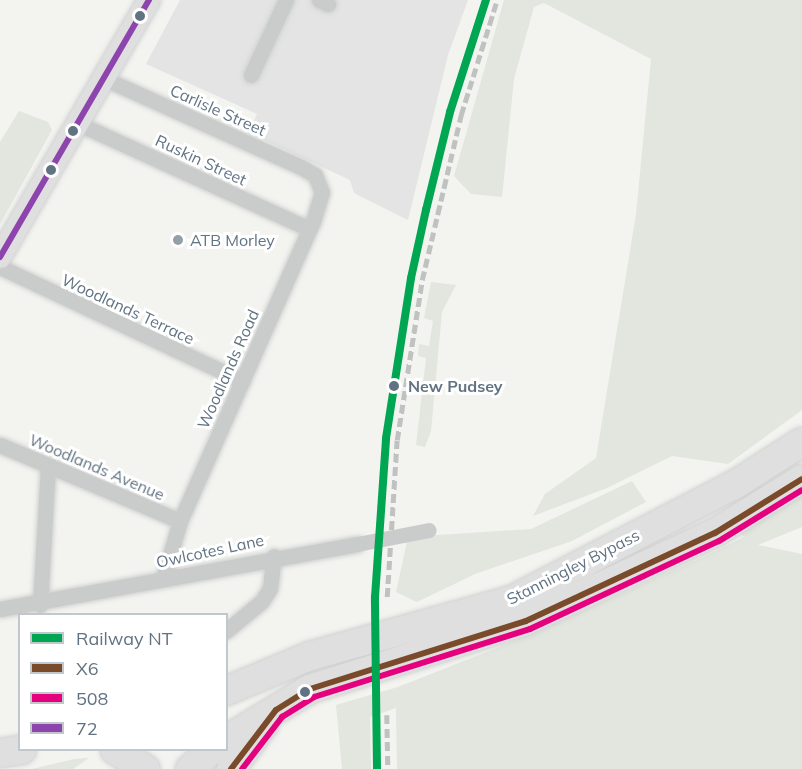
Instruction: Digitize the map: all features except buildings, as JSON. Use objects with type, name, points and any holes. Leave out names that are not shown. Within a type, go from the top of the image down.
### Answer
[{"type":"highway","points":[[638,534],[802,425]]},
{"type":"highway","name":"Stanningley Bypass","points":[[228,690],[310,656],[512,600],[736,484],[802,442]]},
{"type":"highway","name":"Stanningley Bypass","points":[[228,739],[310,689],[356,672],[526,621],[715,533],[802,478]]},
{"type":"highway","points":[[231,769],[276,710]]},
{"type":"highway","points":[[0,753],[18,751]]},
{"type":"highway","points":[[190,769],[211,751]]},
{"type":"main road","points":[[0,257],[149,0]]},
{"type":"street","points":[[251,75],[286,0]]},
{"type":"street","name":"Carlisle Street","points":[[105,78],[315,175]]},
{"type":"street","name":"Ruskin Street","points":[[79,124],[309,229]]},
{"type":"street","name":"Woodlands Road","points":[[163,579],[180,521],[309,229],[322,192],[315,175]]},
{"type":"street","name":"Woodlands Terrace","points":[[0,267],[242,381]]},
{"type":"street","name":"Woodlands Avenue","points":[[0,445],[180,521]]},
{"type":"street","points":[[40,605],[48,466]]},
{"type":"street","name":"Owlcotes Lane","points":[[0,609],[40,605],[274,556],[357,544],[429,530]]},
{"type":"street","points":[[228,629],[262,601],[270,588],[274,556]]},
{"type":"shaded area","points":[[180,0],[468,0],[448,55],[408,220],[354,193],[350,180],[249,133],[257,114],[146,64]]},
{"type":"shaded area","points":[[504,0],[802,0],[802,410],[728,464],[672,456],[607,488],[533,516],[545,494],[596,458],[636,214],[651,59],[544,3],[534,7],[514,79],[502,197],[471,194],[454,176]]},
{"type":"shaded area","points":[[19,111],[48,122],[52,130],[0,224],[0,142]]},
{"type":"shaded area","points":[[431,282],[456,285],[442,312],[431,431],[425,447],[416,445],[426,358],[418,356],[419,344],[429,346],[433,321],[424,318]]},
{"type":"shaded area","points":[[632,481],[646,502],[572,541],[475,574],[417,602],[396,592],[408,537],[531,529]]},
{"type":"shaded area","points":[[802,491],[802,527],[758,545],[802,554],[802,769],[397,769],[396,708],[370,717],[371,769],[342,769],[336,705],[398,687],[527,636],[714,552],[744,537],[737,528]]},
{"type":"shaded area","points":[[89,758],[73,769],[32,769],[74,759]]},
{"type":"railway","points":[[387,597],[397,440],[422,280],[461,115],[497,0]]},
{"type":"railway","points":[[387,715],[388,769]]},
{"type":"rail line","name":"NT","points":[[377,769],[375,597],[386,438],[411,278],[426,210],[450,112],[486,0]]},
{"type":"transit line","name":"72","points":[[0,257],[149,0]]},
{"type":"transit line","name":"X6","points":[[231,769],[276,710],[310,689],[526,621],[715,533],[802,479]]},
{"type":"transit line","name":"508","points":[[242,769],[282,717],[314,697],[530,629],[719,541],[802,490]]},
{"type":"place","name":"ATB Morley","points":[[178,240]]},
{"type":"place","name":"New Pudsey","points":[[394,386]]}]
